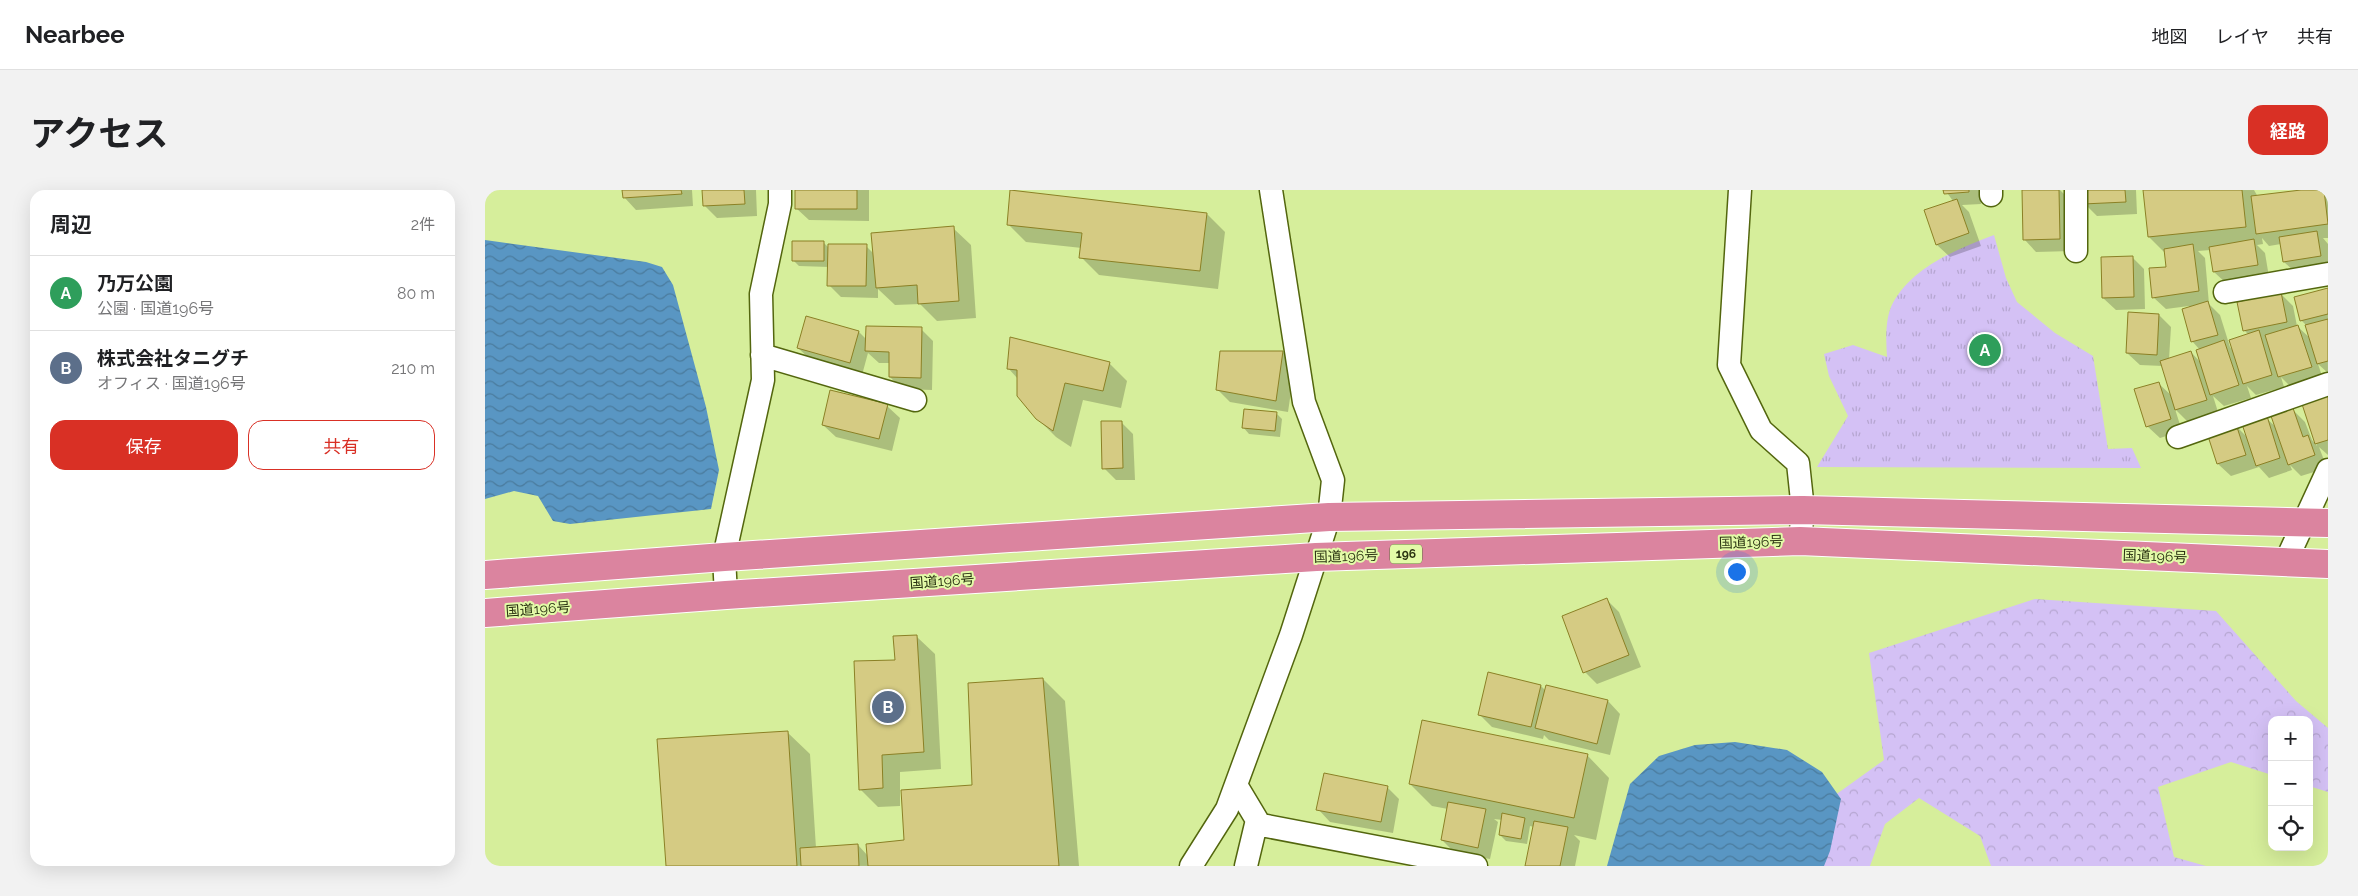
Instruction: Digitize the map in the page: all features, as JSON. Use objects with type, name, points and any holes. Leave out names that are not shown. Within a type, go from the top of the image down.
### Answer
[{"type":"highway","points":[[485,576],[724,557],[1329,517],[1803,510],[2316,522]]},
{"type":"highway","name":"国道196号","points":[[485,614],[726,595],[1316,557],[1800,541],[2328,564]]},
{"type":"street","points":[[726,595],[724,557],[763,380],[761,294],[780,204],[780,190]]},
{"type":"street","points":[[1191,866],[1227,809],[1291,635],[1329,517],[1333,480],[1304,402],[1271,190]]},
{"type":"street","points":[[1740,190],[1729,365],[1761,430],[1799,463],[1803,510],[1800,541]]},
{"type":"street","points":[[2076,190],[2076,251]]},
{"type":"street","points":[[2225,292],[2328,274]]},
{"type":"street","points":[[762,356],[915,400]]},
{"type":"street","points":[[2178,437],[2328,384]]},
{"type":"street","points":[[2286,562],[2316,522],[2328,470]]},
{"type":"street","points":[[1236,785],[1257,820],[1246,866]]},
{"type":"street","points":[[1256,824],[1476,866]]},
{"type":"green space","points":[[1994,235],[2006,278],[2017,302],[2055,333],[2093,356],[2108,449],[2132,448],[2141,468],[1817,467],[1848,416],[1829,376],[1824,354],[1853,345],[1887,357],[1886,332],[1889,313],[1899,293],[1909,281],[1935,262]]},
{"type":"green space","points":[[2035,599],[2216,611],[2296,701],[2328,728],[2328,792],[2313,787],[2313,716],[2268,716],[2268,774],[2231,762],[2158,787],[2174,857],[2206,866],[1991,866],[1980,836],[1919,798],[1885,824],[1870,866],[1752,866],[1792,826],[1884,760],[1869,653]]},
{"type":"water","points":[[485,240],[646,262],[662,267],[673,285],[706,407],[719,470],[711,509],[570,524],[553,521],[538,496],[514,491],[485,499]]},
{"type":"water","points":[[1735,742],[1787,750],[1822,772],[1841,799],[1830,851],[1824,866],[1607,866],[1630,784],[1659,756],[1695,745]]},
{"type":"building","points":[[622,190],[681,190],[682,194],[623,198]]},
{"type":"building","points":[[702,190],[744,190],[745,204],[703,206]]},
{"type":"building","points":[[795,190],[857,190],[857,209],[795,209]]},
{"type":"building","points":[[1010,190],[1207,213],[1200,271],[1079,258],[1082,233],[1007,225]]},
{"type":"building","points":[[1943,190],[1969,190],[1969,192],[1944,194]]},
{"type":"building","points":[[2022,190],[2059,190],[2060,239],[2023,240]]},
{"type":"building","points":[[2083,190],[2125,190],[2126,202],[2083,204]]},
{"type":"building","points":[[2143,190],[2242,190],[2246,227],[2148,237]]},
{"type":"building","points":[[2301,190],[2324,190],[2328,224],[2256,234],[2251,196]]},
{"type":"building","points":[[1957,199],[1969,233],[1936,245],[1924,210]]},
{"type":"building","points":[[954,226],[959,301],[918,304],[917,285],[876,288],[871,233]]},
{"type":"building","points":[[2317,231],[2321,256],[2283,262],[2279,237]]},
{"type":"building","points":[[2254,239],[2258,265],[2213,272],[2209,247]]},
{"type":"building","points":[[792,241],[824,241],[824,261],[792,261]]},
{"type":"building","points":[[828,244],[867,244],[866,286],[827,286]]},
{"type":"building","points":[[2193,244],[2199,291],[2152,298],[2149,268],[2166,267],[2164,249]]},
{"type":"building","points":[[2133,256],[2134,297],[2102,298],[2101,257]]},
{"type":"building","points":[[2328,288],[2328,314],[2300,321],[2294,297]]},
{"type":"building","points":[[2281,292],[2287,322],[2243,331],[2237,302]]},
{"type":"building","points":[[2208,301],[2218,335],[2191,342],[2182,309]]},
{"type":"building","points":[[2128,312],[2159,314],[2157,355],[2126,353]]},
{"type":"building","points":[[806,316],[859,331],[850,363],[797,348]]},
{"type":"building","points":[[2328,319],[2328,361],[2317,364],[2305,325]]},
{"type":"building","points":[[2298,325],[2312,367],[2278,377],[2265,335]]},
{"type":"building","points":[[866,326],[922,327],[921,378],[889,377],[889,352],[865,351]]},
{"type":"building","points":[[2259,330],[2272,375],[2243,384],[2229,340]]},
{"type":"building","points":[[1010,337],[1110,362],[1103,391],[1065,383],[1053,431],[1036,419],[1017,396],[1017,370],[1007,369]]},
{"type":"building","points":[[2224,340],[2239,385],[2210,395],[2196,350]]},
{"type":"building","points":[[1220,351],[1283,351],[1276,401],[1216,390]]},
{"type":"building","points":[[2191,351],[2207,400],[2175,410],[2160,361]]},
{"type":"building","points":[[2159,382],[2171,419],[2146,427],[2134,389]]},
{"type":"building","points":[[830,390],[888,404],[879,439],[822,425]]},
{"type":"building","points":[[2328,392],[2328,440],[2315,444],[2301,401]]},
{"type":"building","points":[[2293,408],[2303,437],[2308,435],[2315,455],[2288,465],[2271,416]]},
{"type":"building","points":[[1244,409],[1277,412],[1275,431],[1242,428]]},
{"type":"building","points":[[2267,416],[2280,458],[2256,466],[2242,424]]},
{"type":"building","points":[[1101,421],[1122,421],[1123,468],[1102,469]]},
{"type":"building","points":[[2236,424],[2246,455],[2217,464],[2207,433]]},
{"type":"building","points":[[1607,598],[1629,655],[1583,673],[1562,616]]},
{"type":"building","points":[[917,635],[924,752],[882,755],[883,788],[859,790],[854,661],[895,660],[893,636]]},
{"type":"building","points":[[1488,672],[1541,685],[1531,727],[1478,715]]},
{"type":"building","points":[[1043,678],[1059,866],[868,866],[866,844],[904,840],[901,790],[972,785],[968,683]]},
{"type":"building","points":[[1546,685],[1608,700],[1597,744],[1535,728]]},
{"type":"building","points":[[1422,720],[1588,754],[1574,818],[1409,784]]},
{"type":"building","points":[[788,731],[797,866],[666,866],[657,739]]},
{"type":"building","points":[[1324,773],[1388,786],[1381,822],[1316,810]]},
{"type":"building","points":[[1448,802],[1486,809],[1478,848],[1441,840]]},
{"type":"building","points":[[1502,813],[1525,818],[1521,839],[1499,835]]},
{"type":"building","points":[[1534,821],[1568,827],[1560,866],[1525,866]]},
{"type":"building","points":[[858,844],[859,866],[801,866],[800,848]]},
{"type":"place","name":"乃万公園","points":[[1985,350]]},
{"type":"place","name":"株式会社タニグチ","points":[[888,707]]}]
